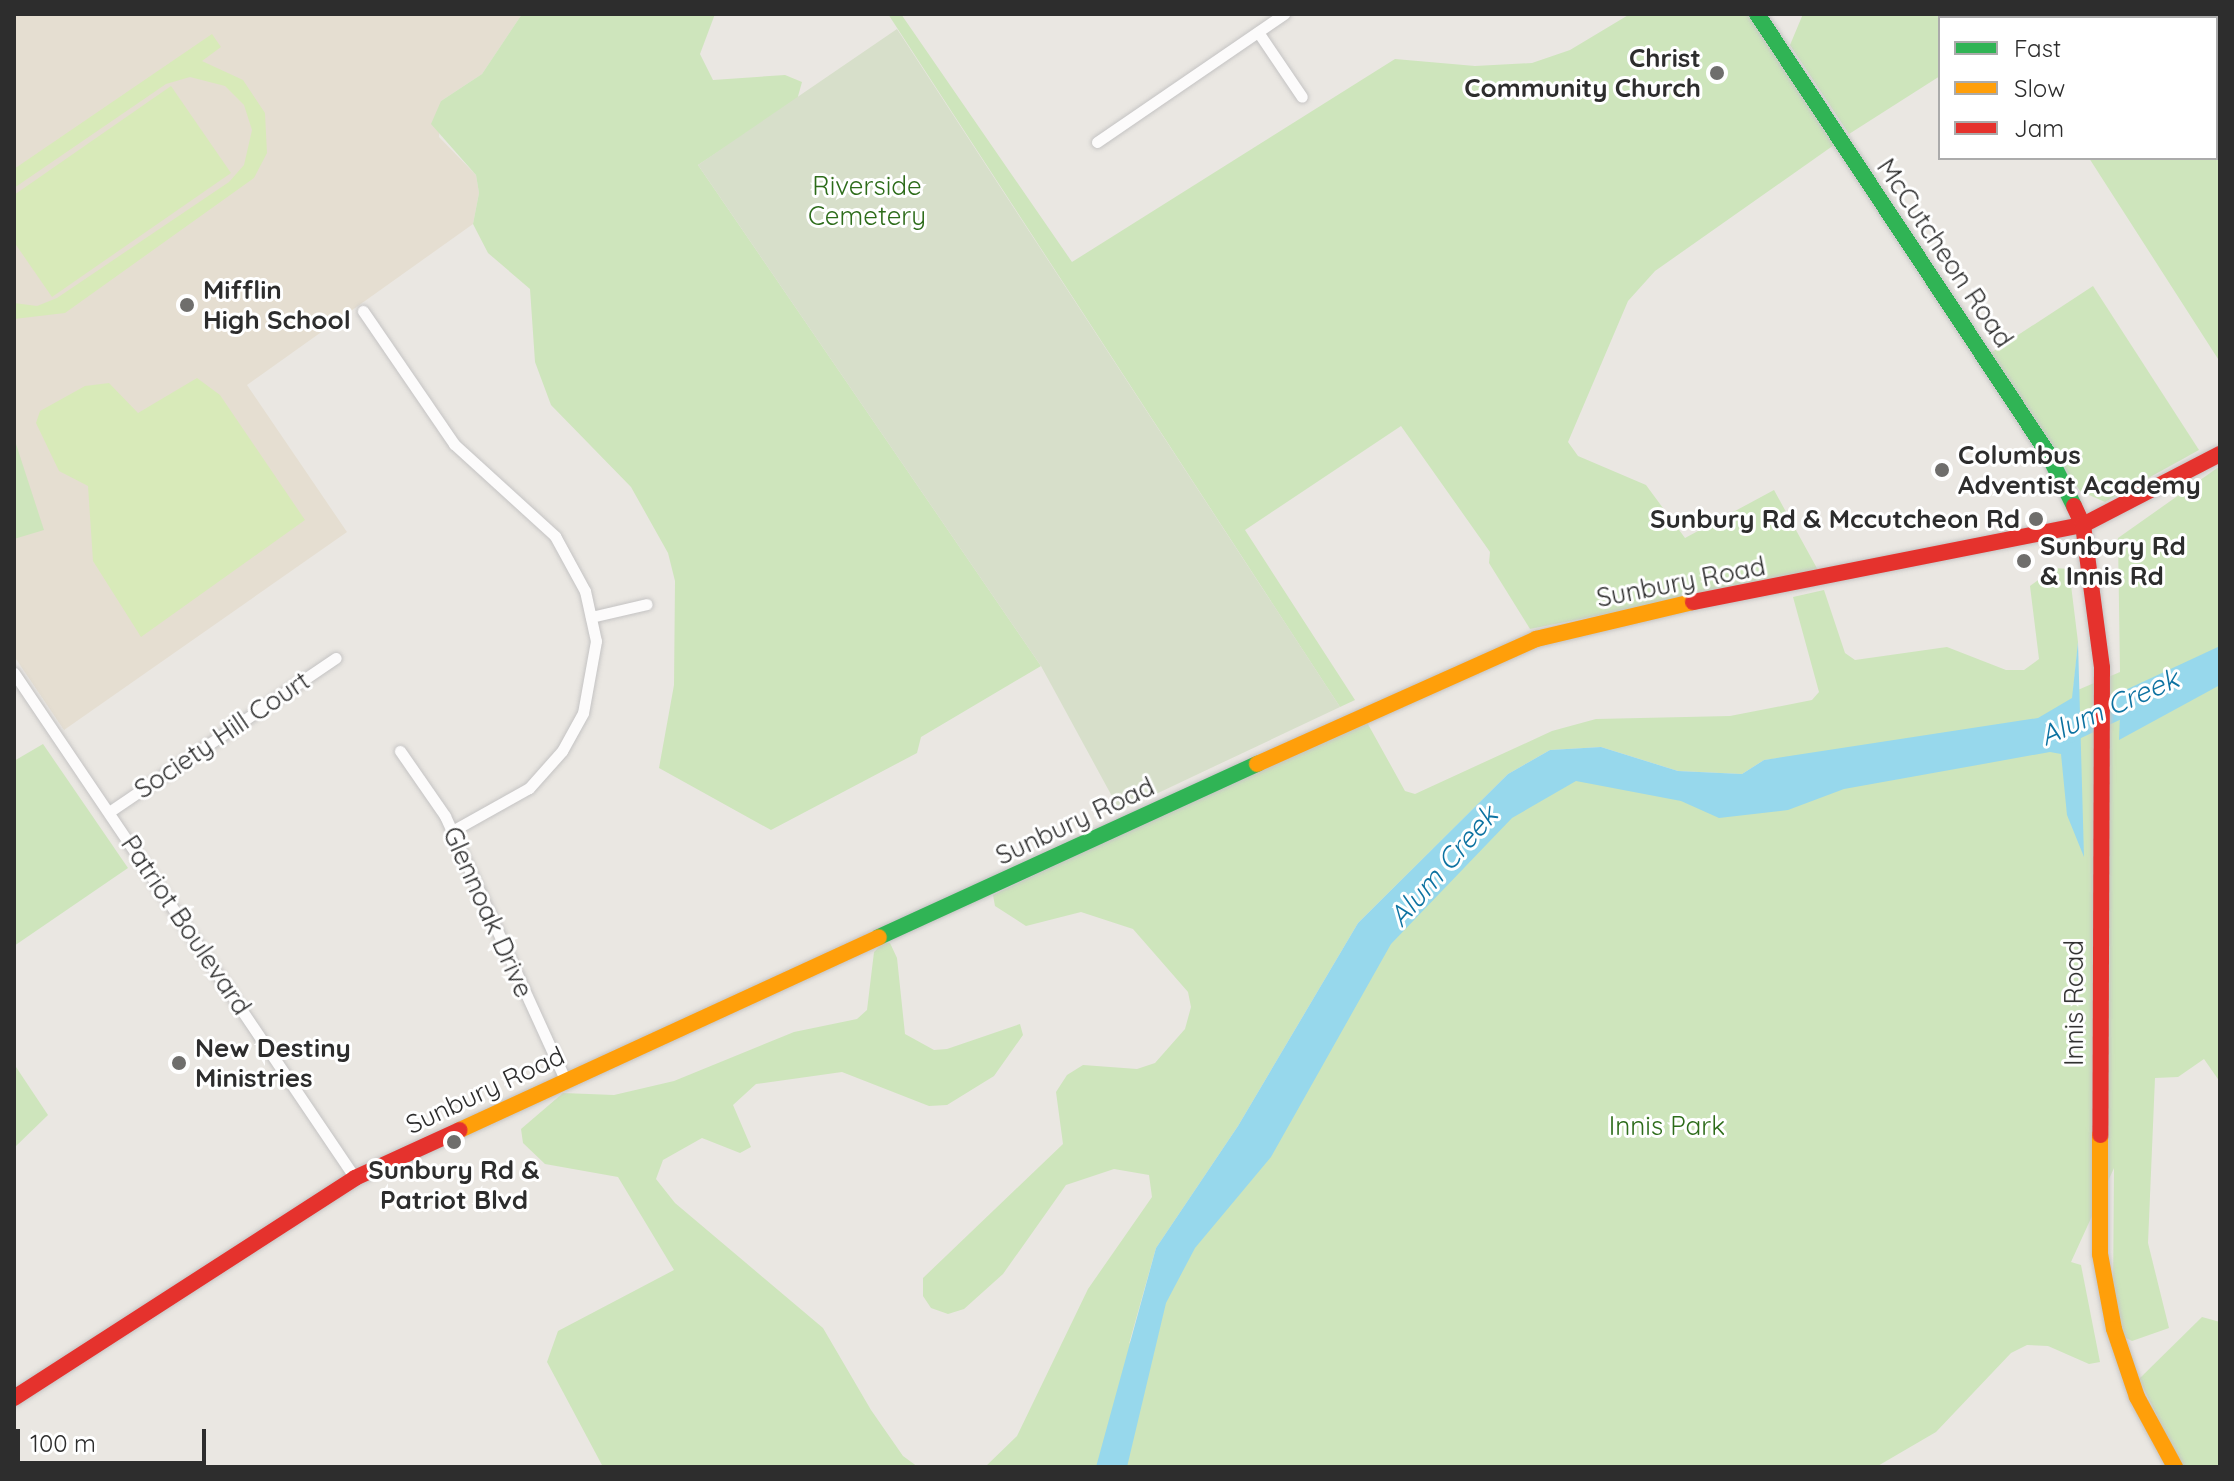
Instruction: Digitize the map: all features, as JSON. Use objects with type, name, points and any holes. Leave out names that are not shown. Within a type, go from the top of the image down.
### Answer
[{"type":"main road","name":"McCutcheon Road","points":[[1757,14],[2047,452],[2083,525]]},
{"type":"main road","name":"Sunbury Road","points":[[14,1398],[355,1178],[565,1079],[1536,639],[1632,614],[2083,525],[2220,454]]},
{"type":"main road","name":"Innis Road","points":[[2083,525],[2099,615],[2100,1254],[2114,1329],[2137,1397],[2175,1467]]},
{"type":"street","points":[[1097,142],[1284,14]]},
{"type":"street","points":[[1258,32],[1302,97]]},
{"type":"street","points":[[363,311],[454,444],[555,536],[585,591],[596,641],[583,713],[562,751],[529,788],[452,831]]},
{"type":"street","points":[[591,617],[647,604]]},
{"type":"street","name":"Society Hill Court","points":[[109,812],[336,658]]},
{"type":"street","name":"Patriot Boulevard","points":[[14,673],[355,1178]]},
{"type":"street","name":"Glennoak Drive","points":[[400,751],[452,831],[565,1079]]},
{"type":"shaded area","name":"Mifflin High School","points":[[14,14],[522,14],[482,74],[441,101],[439,137],[476,175],[479,193],[473,224],[247,385],[347,532],[64,730],[14,656]]},
{"type":"green space","points":[[522,14],[715,14],[700,54],[713,80],[785,75],[802,82],[797,100],[698,165],[1041,666],[921,737],[917,753],[771,830],[659,768],[674,685],[675,581],[668,553],[631,487],[551,405],[535,362],[530,289],[488,253],[473,224],[479,193],[476,175],[431,124],[441,101],[482,74]]},
{"type":"green space","points":[[888,14],[901,14],[1072,262],[1395,59],[1475,66],[1532,63],[1570,50],[1630,14],[1749,14],[1834,145],[1655,271],[1628,301],[1568,442],[1578,456],[1646,485],[1685,538],[1774,490],[1819,572],[1530,629],[1489,563],[1490,552],[1401,426],[1245,530],[1355,700],[1340,707]]},
{"type":"green space","points":[[1803,14],[2220,14],[2220,362],[2090,160],[2218,160],[2218,16],[1938,16],[1938,77],[1849,134],[1790,45]]},
{"type":"green space","name":"Riverside Cemetery","points":[[897,29],[1340,707],[1120,811],[1041,666],[698,165]]},
{"type":"green space","points":[[212,34],[221,47],[202,61],[243,80],[265,113],[267,153],[254,178],[65,313],[14,319],[14,303],[37,306],[57,298],[229,182],[244,165],[252,130],[244,105],[225,86],[190,77],[166,84],[14,188],[14,169]]},
{"type":"green space","points":[[171,86],[231,173],[52,297],[14,242],[14,195]]},
{"type":"green space","points":[[2093,286],[2199,450],[2105,502],[2080,491],[1989,354]]},
{"type":"green space","points":[[197,378],[220,395],[305,520],[141,637],[93,561],[88,486],[59,471],[36,423],[40,411],[85,386],[109,383],[138,413]]},
{"type":"green space","points":[[14,445],[44,530],[14,539]]},
{"type":"green space","name":"Innis Park","points":[[2220,466],[2220,1082],[2204,1059],[2178,1077],[2155,1078],[2148,1243],[2169,1328],[2132,1341],[2122,1336],[2113,1298],[2114,1168],[2071,1262],[2081,1265],[2100,1362],[2089,1364],[2048,1346],[2027,1345],[2011,1353],[1936,1432],[1876,1467],[985,1467],[1017,1436],[1088,1289],[1152,1197],[1149,1175],[1114,1169],[1066,1185],[1003,1274],[964,1309],[948,1314],[931,1308],[923,1296],[923,1278],[1063,1144],[1056,1092],[1067,1075],[1083,1065],[1137,1069],[1155,1063],[1185,1029],[1191,1007],[1188,992],[1133,929],[1081,912],[1026,926],[995,906],[993,895],[1364,717],[1405,791],[1415,794],[1552,731],[1596,719],[1730,716],[1812,700],[1819,692],[1793,597],[1824,590],[1845,653],[1855,660],[1947,647],[2006,670],[2024,670],[2039,659],[2030,586],[2055,568],[2069,569],[2078,642],[2073,692],[2120,672],[2118,538]],"holes":[[[1911,741],[1776,793],[1583,769],[1506,793],[1408,903],[1129,1344],[1156,1248],[1238,1126],[1358,923],[1508,774],[1550,750],[1601,747],[1678,771],[1742,774],[1764,760]]]},
{"type":"green space","points":[[43,744],[128,868],[14,946],[14,761]]},
{"type":"green space","points":[[883,943],[890,943],[897,958],[905,1034],[934,1050],[947,1049],[1020,1024],[1023,1035],[994,1076],[947,1105],[929,1106],[842,1072],[756,1084],[733,1105],[751,1147],[740,1153],[702,1138],[663,1160],[656,1179],[675,1203],[823,1328],[871,1410],[903,1456],[918,1467],[603,1467],[547,1362],[558,1331],[674,1270],[618,1177],[545,1164],[523,1143],[521,1129],[563,1093],[614,1095],[674,1081],[794,1032],[857,1019],[867,1010],[874,952]]},
{"type":"green space","points":[[14,1064],[48,1115],[14,1148]]},
{"type":"green space","points":[[2202,1317],[2220,1322],[2220,1467],[2182,1467],[2139,1379]]},
{"type":"water","points":[[2078,642],[2084,857],[2067,815],[2061,754],[2050,752],[1844,789],[1788,810],[1719,818],[1681,801],[1576,781],[1512,818],[1391,944],[1271,1157],[1195,1248],[1166,1303],[1127,1467],[1096,1467],[1156,1248],[1238,1126],[1358,923],[1508,774],[1550,750],[1601,747],[1678,771],[1742,774],[1764,760],[2038,718],[2072,698]]},
{"type":"water","points":[[2220,646],[2220,685],[2119,740],[2121,692]]},
{"type":"waterway","name":"Alum Creek","points":[[2055,738],[2147,695]]},
{"type":"traffic: fast","points":[[1757,14],[2047,452],[2074,506]]},
{"type":"traffic: fast","points":[[879,937],[1257,764]]},
{"type":"traffic: slow","points":[[1257,764],[1536,639],[1693,602]]},
{"type":"traffic: slow","points":[[460,1130],[879,937]]},
{"type":"traffic: slow","points":[[2100,1135],[2100,1254],[2114,1329],[2137,1397],[2175,1467]]},
{"type":"traffic: jam","points":[[1693,602],[2083,525],[2220,454]]},
{"type":"traffic: jam","points":[[2074,506],[2083,525],[2102,668],[2100,1135]]},
{"type":"traffic: jam","points":[[14,1398],[355,1178],[460,1130]]},
{"type":"place","name":"Christ Community Church","points":[[1717,73]]},
{"type":"place","name":"Mifflin High School","points":[[187,305]]},
{"type":"place","name":"Columbus Adventist Academy","points":[[1942,470]]},
{"type":"place","name":"Sunbury Rd & Mccutcheon Rd","points":[[2036,519]]},
{"type":"place","name":"Sunbury Rd & Innis Rd","points":[[2024,561]]},
{"type":"place","name":"New Destiny Ministries","points":[[179,1063]]},
{"type":"place","name":"Sunbury Rd & Patriot Blvd","points":[[454,1142]]}]
